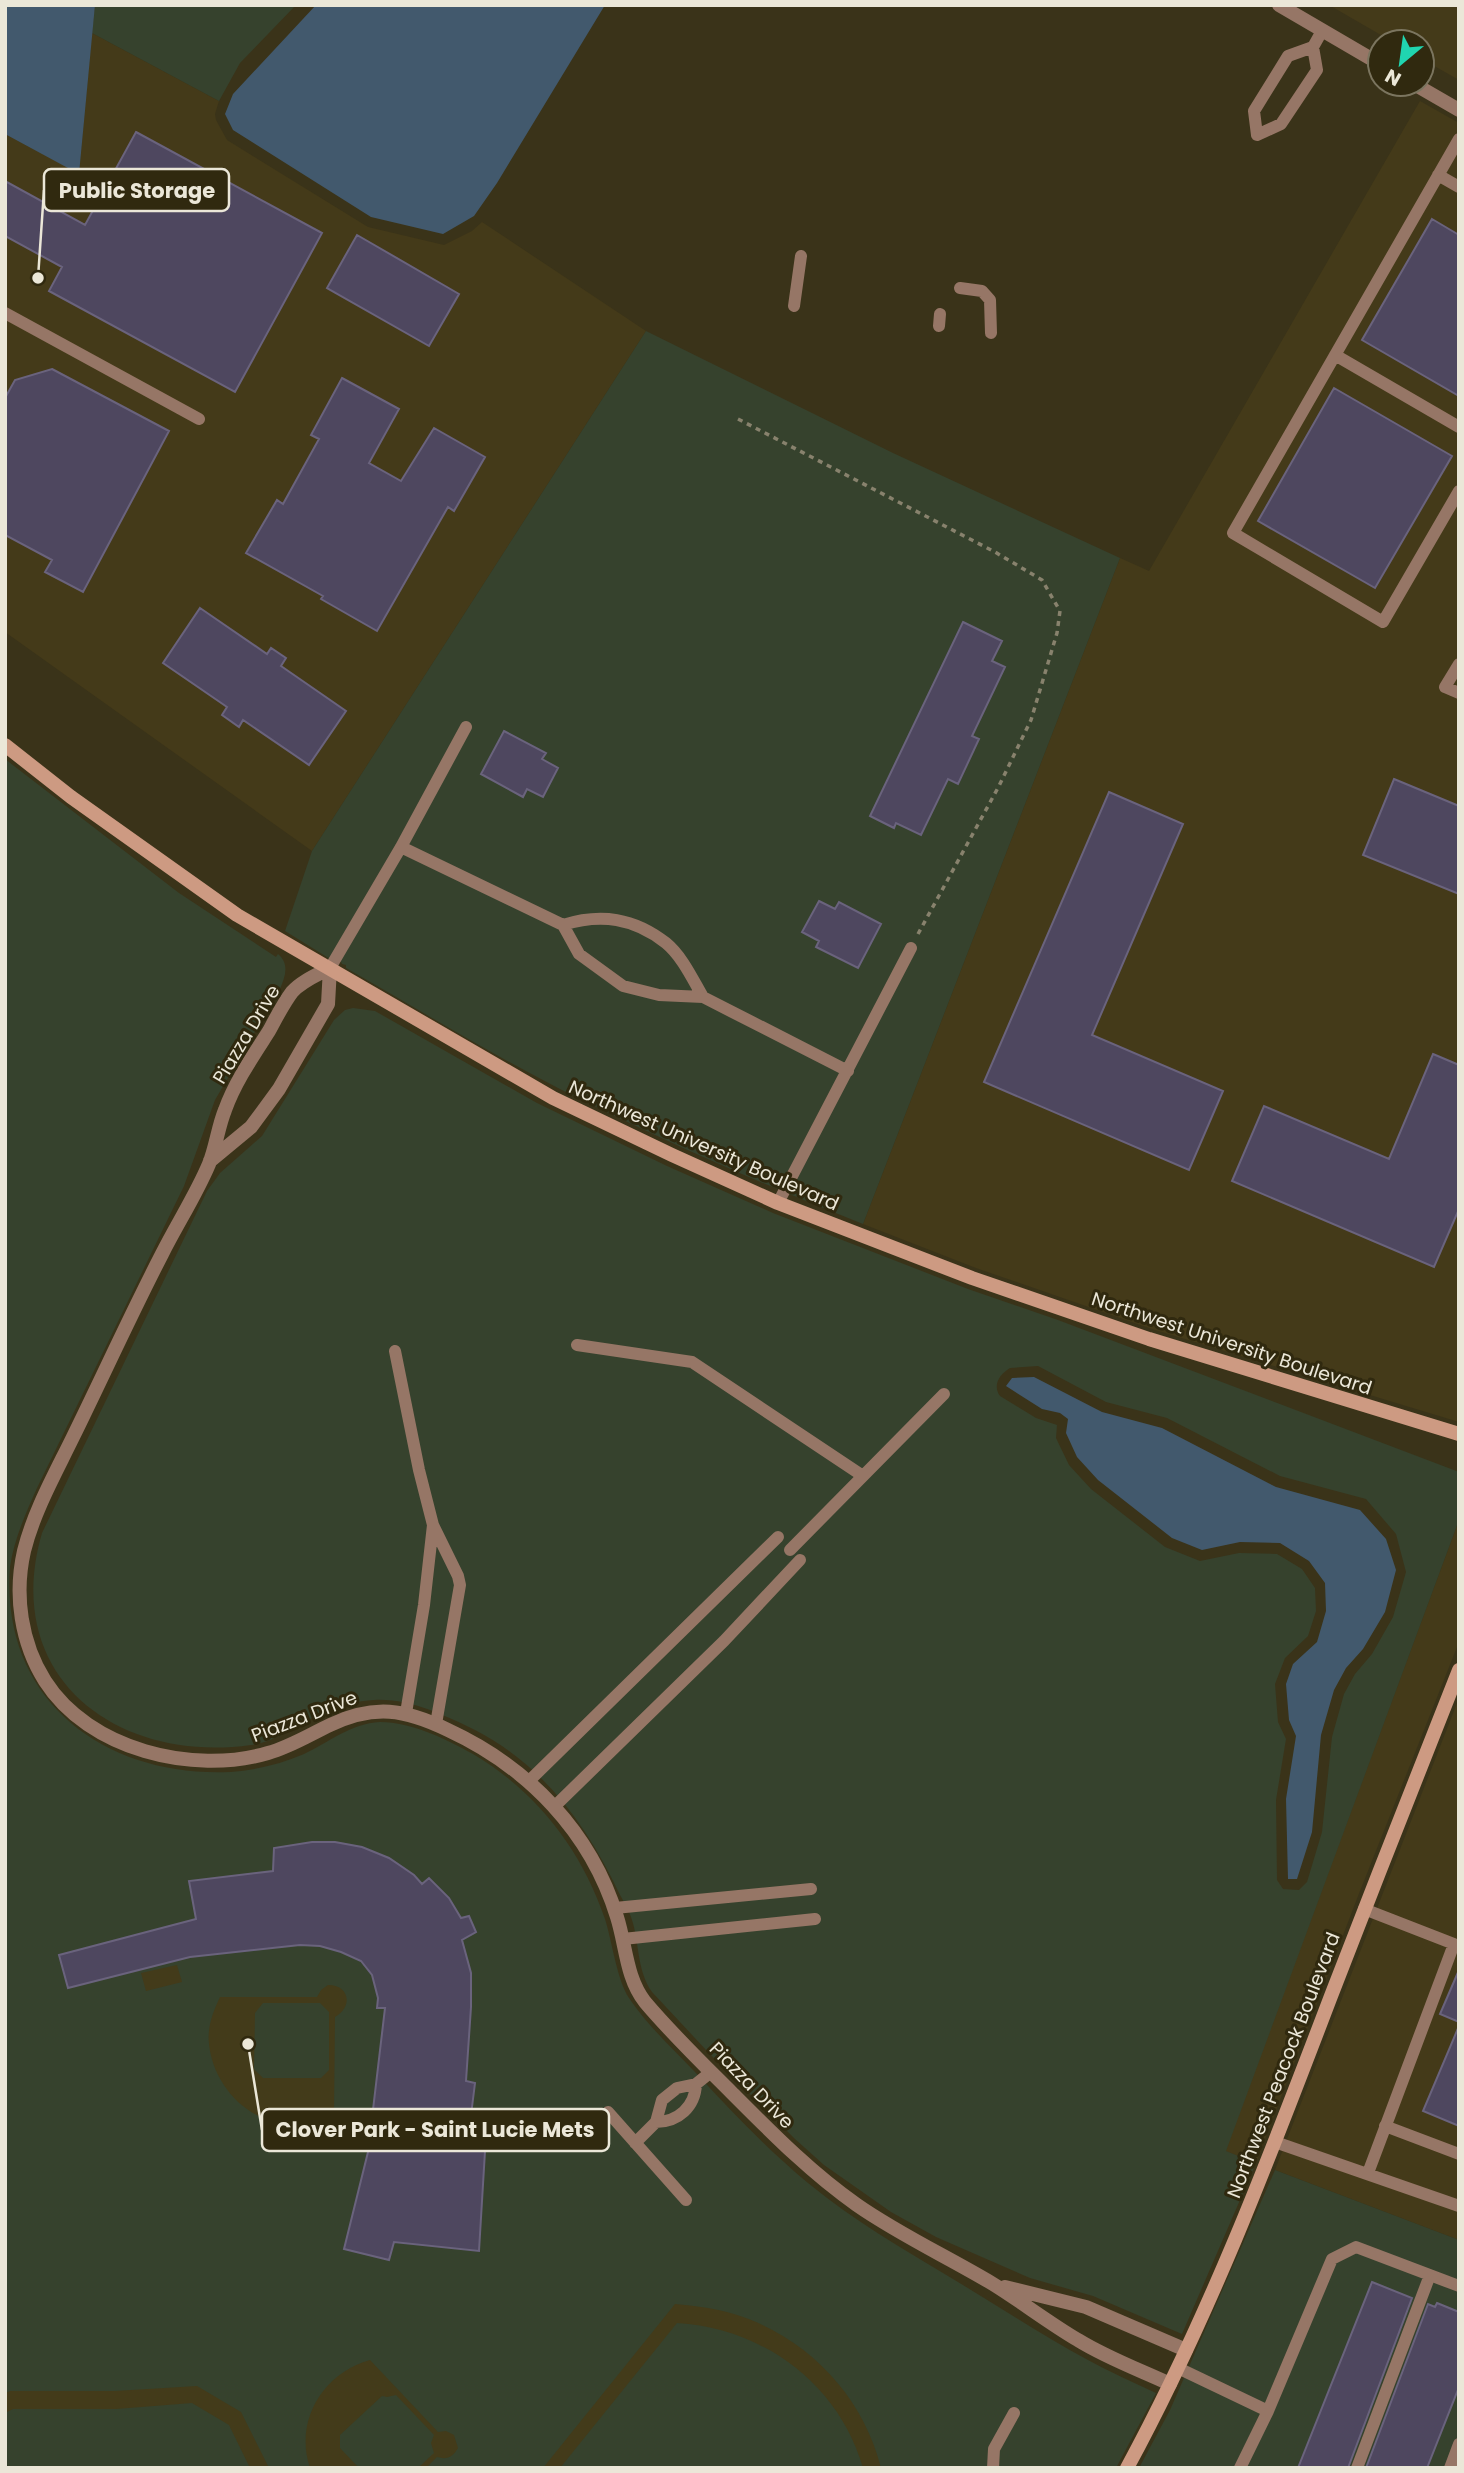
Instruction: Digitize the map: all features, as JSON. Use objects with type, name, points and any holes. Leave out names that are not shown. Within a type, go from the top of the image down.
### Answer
[{"type":"street","points":[[1279,5],[1366,56]]},
{"type":"street","points":[[1436,97],[1459,110]]},
{"type":"street","name":"Northwest University Boulevard","points":[[5,745],[71,797],[237,915],[553,1098],[672,1155],[778,1203],[972,1278],[1149,1339],[1459,1434]]},
{"type":"street","name":"Piazza Drive","points":[[210,1161],[251,1127],[279,1089],[328,1004],[330,968]]},
{"type":"street","name":"Piazza Drive","points":[[330,968],[292,993],[230,1098],[222,1115],[210,1161],[135,1307],[31,1526],[21,1569],[20,1596],[24,1632],[33,1658],[54,1693],[85,1722],[127,1743],[174,1758],[212,1760],[251,1757],[284,1748],[336,1722],[360,1714],[389,1711],[406,1713],[436,1724],[494,1754],[530,1780],[555,1806],[590,1857],[615,1908],[635,1988],[711,2072],[777,2139],[837,2191],[901,2233],[993,2284],[1081,2342],[1170,2384]]},
{"type":"street","name":"Northwest Peacock Boulevard","points":[[1127,2468],[1178,2368],[1275,2142],[1459,1670]]},
{"type":"street","name":"Piazza Drive","points":[[993,2284],[1086,2307],[1186,2350]]},
{"type":"lane","points":[[1313,47],[1288,56],[1254,111],[1257,135],[1281,124],[1317,70],[1313,47],[1322,31]]},
{"type":"lane","points":[[1459,139],[1233,533],[1383,622],[1459,491]]},
{"type":"lane","points":[[1438,175],[1459,187]]},
{"type":"lane","points":[[794,306],[801,256]]},
{"type":"lane","points":[[960,288],[982,291],[990,300],[991,333]]},
{"type":"lane","points":[[5,313],[199,419]]},
{"type":"lane","points":[[1335,355],[1459,427]]},
{"type":"lane","points":[[1459,664],[1445,687],[1459,693]]},
{"type":"lane","points":[[330,968],[401,847],[466,727]]},
{"type":"lane","points":[[401,847],[563,925],[579,954],[623,986],[659,995],[703,997],[848,1071]]},
{"type":"lane","points":[[563,925],[582,919],[611,918],[632,924],[667,944],[689,972],[703,997]]},
{"type":"lane","points":[[778,1203],[911,948]]},
{"type":"lane","points":[[577,1345],[692,1362],[863,1476]]},
{"type":"lane","points":[[395,1351],[433,1525],[460,1585],[436,1724]]},
{"type":"lane","points":[[790,1550],[944,1394]]},
{"type":"lane","points":[[406,1713],[424,1605],[433,1525]]},
{"type":"lane","points":[[530,1780],[778,1537]]},
{"type":"lane","points":[[555,1806],[724,1641],[800,1560]]},
{"type":"lane","points":[[615,1908],[811,1889]]},
{"type":"lane","points":[[1364,1909],[1457,1945],[1368,2173]]},
{"type":"lane","points":[[623,1939],[815,1919]]},
{"type":"lane","points":[[635,2143],[656,2122],[662,2100],[677,2088],[696,2084],[711,2072]]},
{"type":"lane","points":[[656,2122],[674,2119],[688,2108],[694,2097],[696,2084]]},
{"type":"lane","points":[[608,2112],[686,2200]]},
{"type":"lane","points":[[1385,2126],[1459,2154]]},
{"type":"lane","points":[[1275,2142],[1459,2206]]},
{"type":"lane","points":[[1240,2468],[1268,2411],[1332,2259],[1356,2247],[1459,2286]]},
{"type":"lane","points":[[1357,2468],[1430,2275]]},
{"type":"lane","points":[[1178,2368],[1268,2411]]},
{"type":"lane","points":[[993,2468],[995,2448],[1014,2413]]},
{"type":"lane","points":[[1450,2468],[1459,2444]]},
{"type":"path","points":[[738,419],[995,552],[1042,580],[1060,611],[1057,633],[1031,720],[999,786],[911,948]]},
{"type":"shaded area","points":[[1329,5],[1459,5],[1459,80],[1436,67],[1436,28],[1369,28]]},
{"type":"shaded area","points":[[92,33],[219,101],[216,120],[227,140],[368,227],[444,245],[472,231],[482,222],[646,331],[312,851],[5,632],[5,134],[79,173]]},
{"type":"shaded area","points":[[1420,101],[1459,123],[1459,1422],[1152,1329],[976,1268],[863,1224],[1120,558],[1149,571]]},
{"type":"shaded area","points":[[1459,1520],[1459,1642],[1256,2163],[1225,2151]]},
{"type":"shaded area","points":[[1459,1698],[1459,2240],[1275,2170]]},
{"type":"green space","points":[[95,5],[296,5],[240,63],[219,101],[92,33]]},
{"type":"green space","points":[[646,331],[893,453],[1120,558],[863,1224],[709,1159],[558,1088],[346,968],[340,960],[335,962],[285,931],[312,851]]},
{"type":"green space","points":[[5,759],[179,893],[276,957],[278,954],[285,966],[280,989],[215,1100],[184,1186],[37,1488],[17,1536],[10,1567],[12,1615],[23,1657],[43,1693],[70,1722],[104,1745],[143,1761],[185,1770],[231,1772],[268,1766],[304,1754],[359,1726],[380,1722],[428,1732],[463,1748],[496,1769],[537,1804],[570,1846],[595,1893],[605,1919],[621,1981],[636,2008],[764,2143],[825,2197],[879,2234],[1037,2331],[1105,2369],[1156,2393],[1116,2468],[5,2468]]},
{"type":"green space","points":[[353,1008],[375,1011],[537,1103],[667,1166],[773,1213],[968,1289],[1058,1320],[1459,1472],[1459,1520],[1226,2151],[1256,2163],[1182,2334],[1093,2296],[1030,2278],[936,2237],[891,2212],[824,2165],[707,2051],[652,1992],[643,1974],[630,1914],[593,1844],[561,1799],[522,1761],[499,1744],[439,1713],[387,1700],[362,1701],[335,1707],[280,1736],[251,1745],[202,1747],[156,1740],[115,1724],[80,1700],[54,1668],[38,1630],[33,1584],[42,1533],[207,1191],[220,1173],[262,1136],[334,1020],[345,1010]],"holes":[[[1038,1366],[1106,1402],[1167,1418],[1280,1476],[1366,1499],[1396,1534],[1406,1572],[1393,1617],[1372,1654],[1355,1674],[1344,1694],[1332,1737],[1322,1832],[1307,1882],[1299,1890],[1283,1889],[1277,1880],[1276,1800],[1286,1739],[1278,1722],[1275,1684],[1285,1658],[1308,1636],[1316,1611],[1315,1588],[1302,1569],[1277,1554],[1239,1553],[1200,1561],[1165,1547],[1091,1489],[1069,1465],[1056,1438],[1057,1425],[1036,1418],[1000,1396],[997,1384],[1003,1373],[1010,1368]]]},
{"type":"green space","points":[[1275,2170],[1459,2240],[1459,2468],[1139,2468],[1170,2410]]},
{"type":"sand","points":[[177,1965],[182,1982],[146,1991],[141,1973]]},
{"type":"sand","points":[[328,1985],[335,1986],[345,1992],[346,1997],[345,2008],[335,2017],[334,2113],[292,2123],[276,2122],[248,2110],[226,2088],[212,2059],[209,2032],[220,1997],[317,1997]],"holes":[[[263,2003],[320,2003],[329,2012],[329,2070],[321,2078],[263,2078],[254,2069],[255,2013]]]},
{"type":"sand","points":[[675,2304],[734,2314],[785,2337],[807,2353],[846,2393],[861,2416],[881,2468],[863,2468],[852,2438],[836,2411],[816,2387],[793,2366],[767,2349],[739,2336],[709,2327],[677,2323],[560,2468],[543,2468]]},
{"type":"sand","points":[[370,2360],[438,2432],[446,2431],[454,2435],[458,2448],[452,2456],[437,2457],[426,2468],[418,2468],[434,2453],[431,2443],[434,2435],[396,2395],[382,2396],[340,2435],[340,2448],[359,2468],[310,2468],[306,2433],[316,2401],[326,2387],[339,2376],[353,2366]]},
{"type":"sand","points":[[197,2386],[241,2412],[269,2468],[250,2468],[229,2425],[192,2403],[116,2409],[13,2409],[5,2413],[5,2393],[10,2391],[115,2391]]},
{"type":"water","points":[[5,5],[95,5],[79,174],[5,134]]},
{"type":"water","points":[[316,5],[605,5],[497,183],[474,216],[443,234],[371,217],[233,130],[225,114],[233,94]]},
{"type":"water","points":[[1034,1377],[1102,1412],[1162,1428],[1276,1487],[1360,1510],[1386,1539],[1396,1570],[1385,1612],[1334,1690],[1321,1735],[1312,1832],[1297,1879],[1288,1879],[1286,1799],[1296,1736],[1289,1720],[1286,1684],[1293,1664],[1317,1642],[1326,1611],[1325,1583],[1309,1561],[1280,1543],[1240,1542],[1202,1550],[1172,1538],[1098,1480],[1077,1457],[1066,1433],[1068,1419],[1060,1413],[1042,1409],[1006,1386],[1012,1378]]},
{"type":"building","points":[[136,132],[322,233],[235,392],[49,291],[62,267],[5,236],[5,181],[85,225]]},
{"type":"building","points":[[1432,219],[1459,235],[1459,396],[1362,340]]},
{"type":"building","points":[[357,235],[459,294],[429,346],[327,288]]},
{"type":"building","points":[[52,369],[169,431],[83,592],[45,572],[52,560],[5,535],[5,398],[15,380]]},
{"type":"building","points":[[342,378],[399,409],[369,463],[401,481],[434,428],[485,457],[454,511],[448,507],[377,631],[321,599],[323,596],[246,553],[277,500],[283,504],[319,439],[311,435]]},
{"type":"building","points":[[1334,388],[1452,456],[1375,588],[1258,521]]},
{"type":"building","points":[[200,608],[267,654],[271,648],[286,658],[281,666],[346,711],[309,765],[243,720],[239,727],[222,715],[227,707],[163,663]]},
{"type":"building","points":[[963,622],[1002,641],[992,661],[1005,667],[972,736],[979,739],[958,784],[948,779],[921,835],[896,823],[894,828],[870,816]]},
{"type":"building","points":[[504,731],[546,753],[542,759],[558,768],[543,797],[527,789],[523,797],[481,774]]},
{"type":"building","points":[[1394,779],[1459,806],[1459,894],[1363,855]]},
{"type":"building","points":[[1109,792],[1183,824],[1092,1035],[1223,1091],[1189,1170],[984,1082]]},
{"type":"building","points":[[819,901],[835,909],[839,902],[881,924],[858,968],[816,947],[819,941],[802,932]]},
{"type":"building","points":[[1433,1054],[1459,1065],[1459,1209],[1434,1267],[1232,1181],[1264,1106],[1389,1159]]},
{"type":"building","points":[[312,1842],[335,1842],[362,1847],[389,1858],[414,1875],[422,1884],[429,1878],[449,1898],[461,1918],[469,1916],[476,1932],[462,1940],[471,1973],[466,2081],[475,2083],[471,2115],[481,2116],[477,2149],[485,2151],[479,2251],[394,2242],[389,2260],[344,2249],[368,2152],[385,2008],[377,2008],[378,1998],[372,1975],[361,1961],[320,1946],[300,1945],[190,1957],[68,1988],[59,1955],[196,1919],[189,1881],[273,1871],[274,1848]]},
{"type":"building","points":[[1459,1970],[1459,2022],[1440,2014]]},
{"type":"building","points":[[1459,2026],[1459,2126],[1423,2111]]},
{"type":"building","points":[[1372,2282],[1412,2298],[1348,2468],[1298,2468]]},
{"type":"building","points":[[1437,2303],[1459,2312],[1459,2387],[1427,2468],[1366,2468],[1428,2304],[1435,2307]]},
{"type":"place","name":"Public Storage","points":[[38,278]]},
{"type":"place","name":"Clover Park - Saint Lucie Mets","points":[[248,2044]]}]
